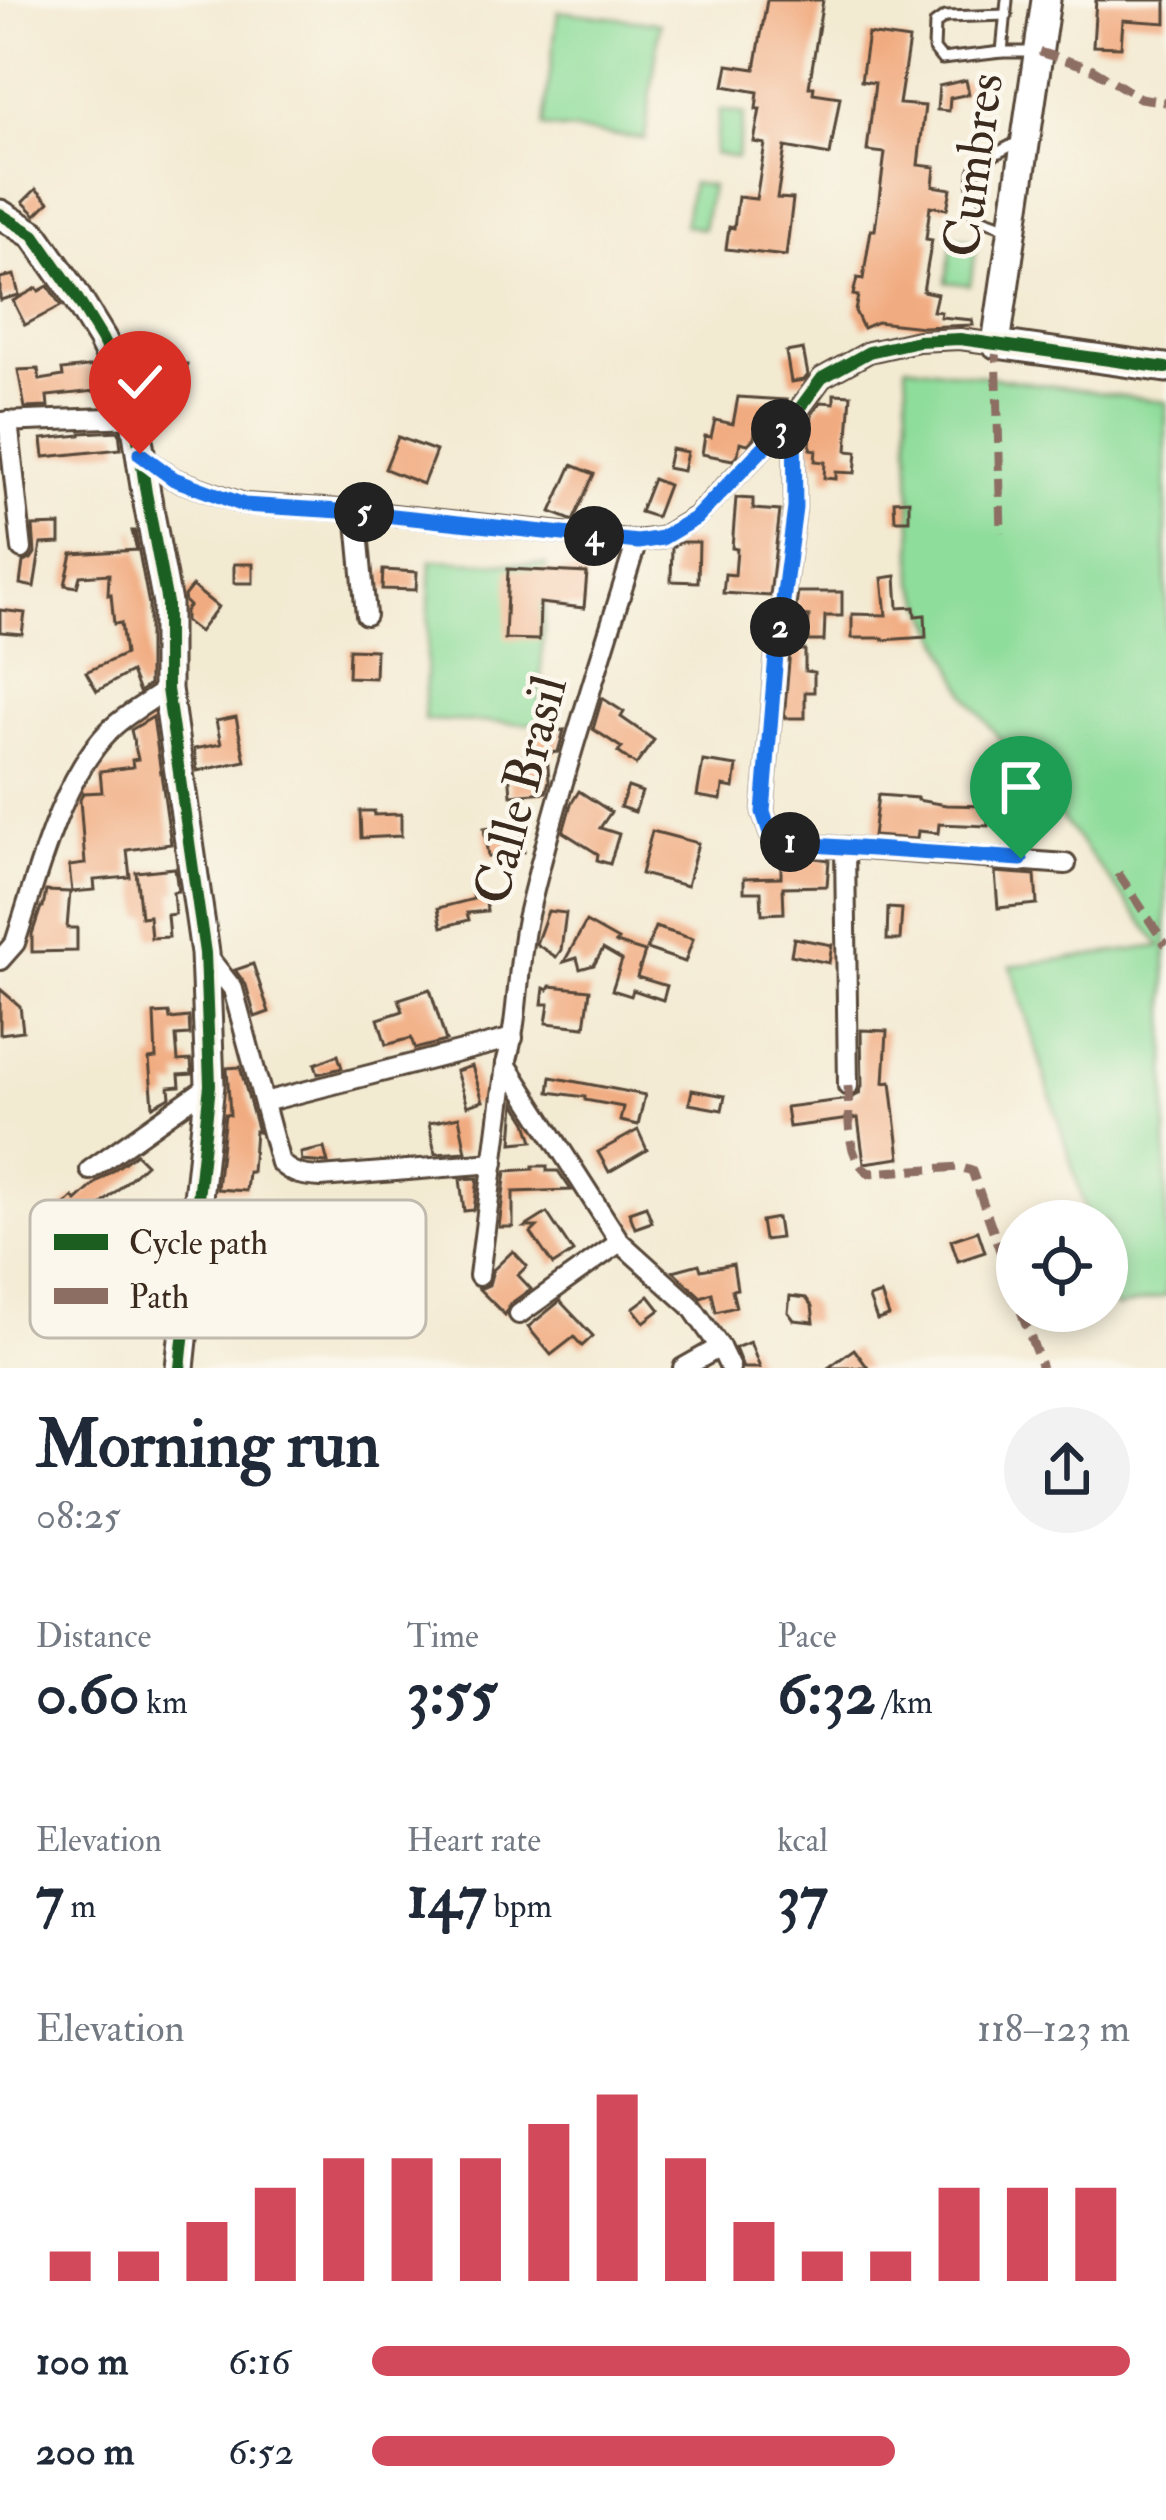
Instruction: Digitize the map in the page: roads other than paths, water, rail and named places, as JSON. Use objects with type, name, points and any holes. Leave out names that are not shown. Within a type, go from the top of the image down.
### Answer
[{"type":"street","name":"Cumbres","points":[[996,344],[1046,0]]},
{"type":"street","points":[[0,214],[34,235],[69,285],[102,339],[136,417],[167,603],[167,689],[205,953],[210,1085],[198,1200]]},
{"type":"street","points":[[140,454],[174,479],[244,505],[638,542],[662,538],[696,518],[794,416],[822,378],[869,352],[918,341],[960,339],[1166,368]]},
{"type":"street","points":[[794,416],[795,508],[763,812],[771,836],[798,844],[1066,864]]},
{"type":"street","points":[[22,548],[4,421],[136,417]]},
{"type":"street","points":[[356,512],[366,615]]},
{"type":"street","name":"Calle Brasil","points":[[479,1276],[526,926],[556,801],[638,542]]},
{"type":"street","points":[[0,960],[15,943],[66,794],[87,758],[113,727],[167,689]]},
{"type":"street","points":[[844,847],[848,1086]]},
{"type":"street","points":[[205,953],[233,989],[280,1163],[299,1176],[494,1163]]},
{"type":"street","points":[[264,1102],[513,1038]]},
{"type":"street","points":[[506,1064],[620,1242],[691,1306],[730,1368]]},
{"type":"street","points":[[90,1170],[210,1085]]},
{"type":"street","points":[[519,1314],[620,1242]]},
{"type":"street","points":[[180,1368],[183,1338]]},
{"type":"street","points":[[683,1368],[720,1347]]},
{"type":"lane","points":[[1002,52],[1007,0]]},
{"type":"lane","points":[[1007,15],[945,17],[935,24],[934,49],[942,59],[1039,52]]},
{"type":"lane","points":[[1013,230],[977,217],[972,210],[974,172],[978,163],[1026,137]]}]
